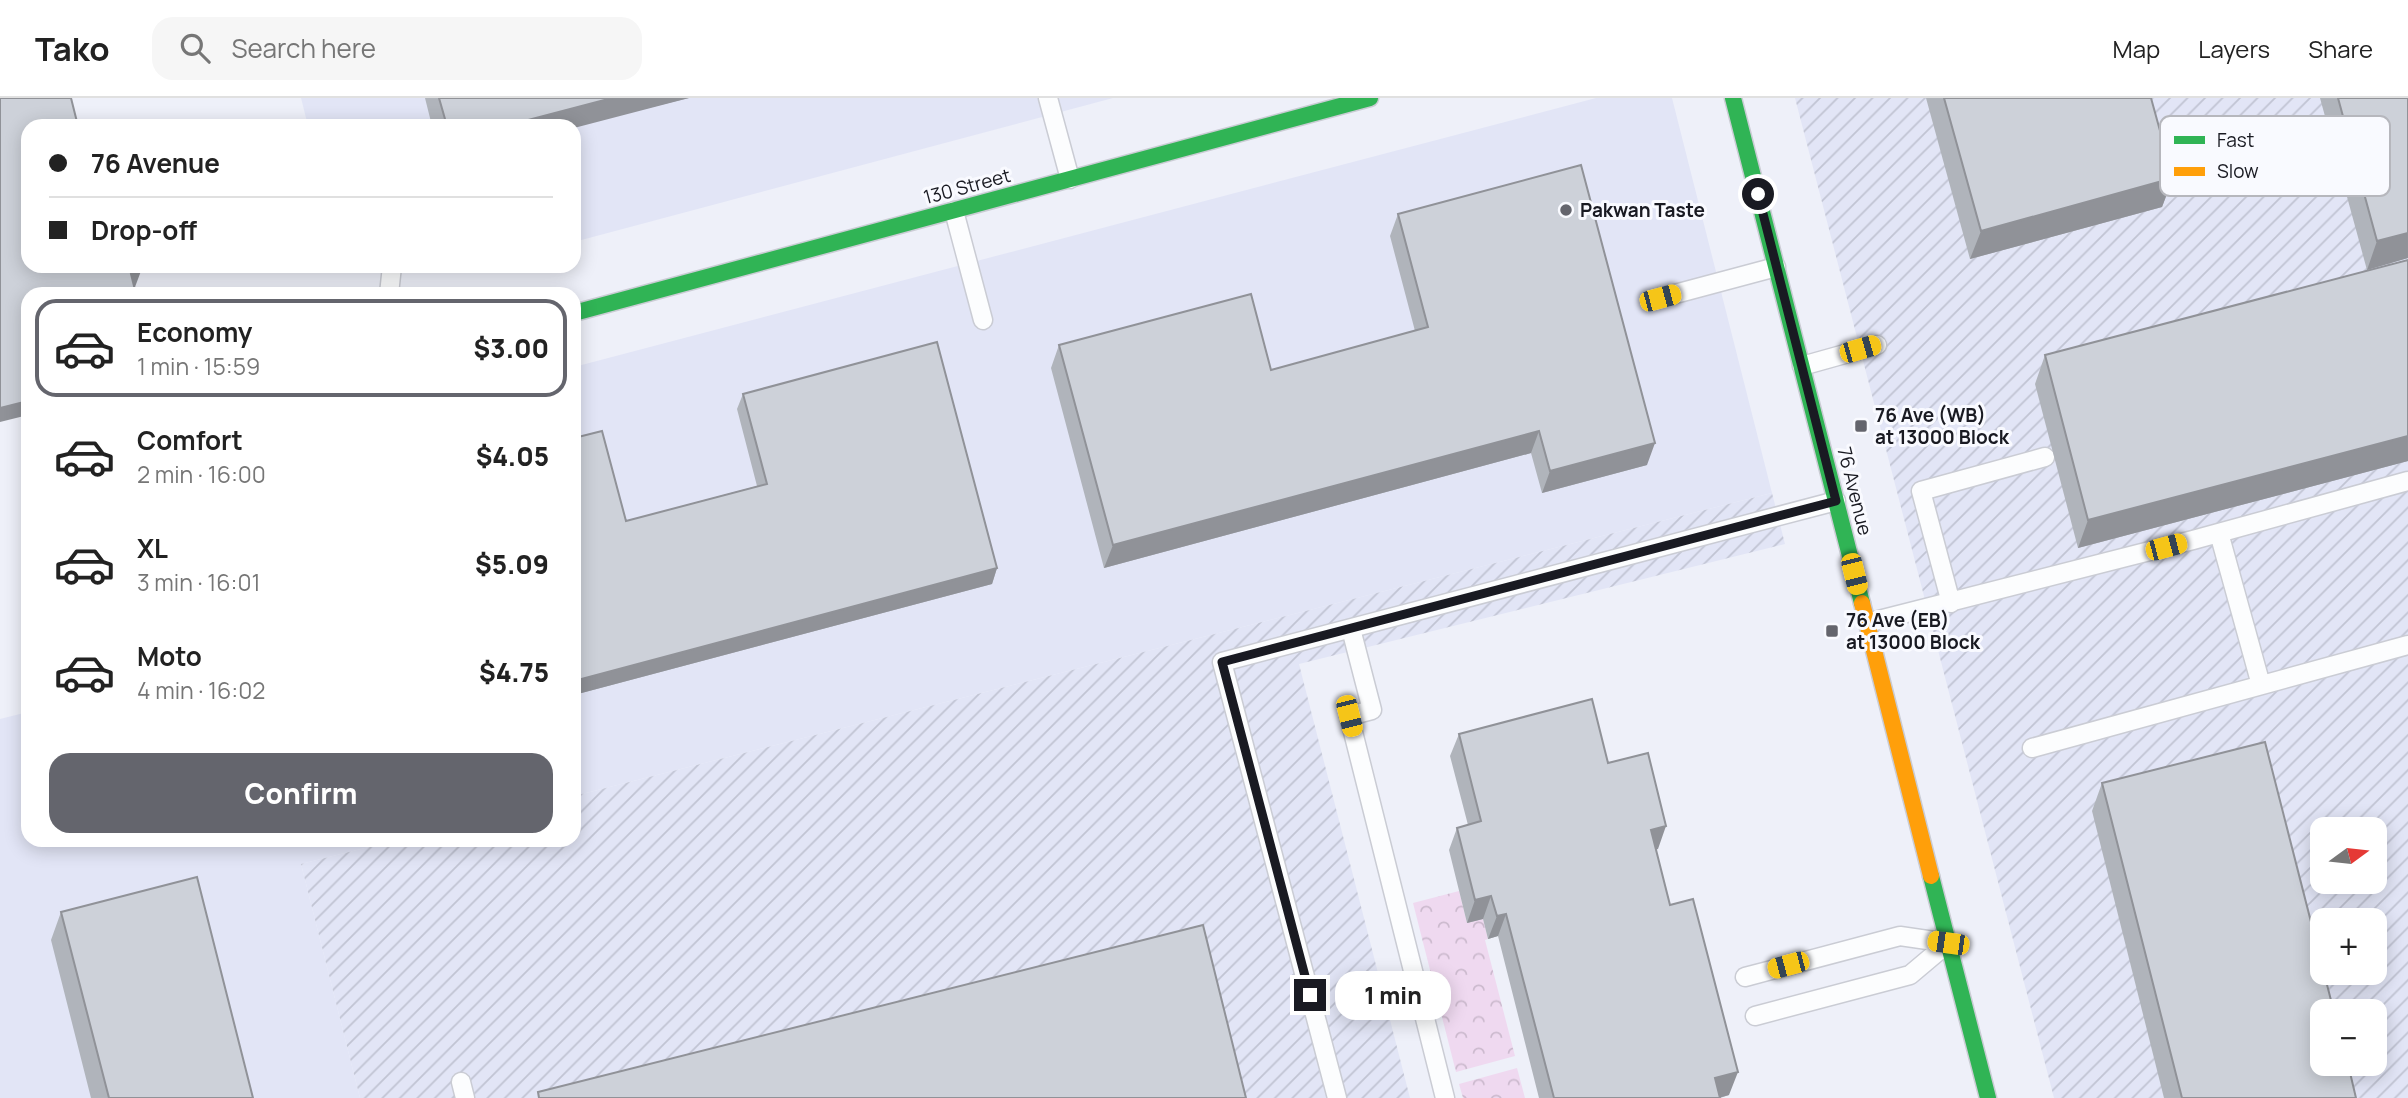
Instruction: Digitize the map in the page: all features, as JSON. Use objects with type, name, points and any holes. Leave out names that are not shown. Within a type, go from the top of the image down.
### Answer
[{"type":"main road","name":"130 Street","points":[[581,311],[1370,98]]},
{"type":"main road","name":"76 Avenue","points":[[1733,98],[1988,1098]]},
{"type":"lane","points":[[1048,98],[1070,179]]},
{"type":"lane","points":[[954,211],[983,320]]},
{"type":"lane","points":[[1660,298],[1776,267]]},
{"type":"lane","points":[[1802,366],[1877,345]]},
{"type":"lane","points":[[1951,603],[1921,491],[2045,457]]},
{"type":"lane","points":[[1867,622],[1951,603],[2408,481]]},
{"type":"lane","points":[[1337,1098],[1222,662],[1836,501]]},
{"type":"lane","points":[[2219,533],[2261,685]]},
{"type":"lane","points":[[1351,629],[1372,710],[1349,716],[1445,1098]]},
{"type":"lane","points":[[2032,748],[2408,645]]},
{"type":"lane","points":[[1745,976],[1900,936],[1948,943]]},
{"type":"lane","points":[[1755,1016],[1910,975],[1948,943]]},
{"type":"shaded area","points":[[301,98],[1113,98],[581,240],[581,119],[306,119]]},
{"type":"shaded area","points":[[1596,98],[1672,98],[1772,493],[581,794],[581,365]]},
{"type":"shaded area","points":[[1795,98],[2408,98],[2408,1098],[2054,1098]]},
{"type":"shaded area","points":[[1772,493],[1785,544],[1299,664],[1410,1098],[360,1098],[301,864],[369,847],[581,847],[581,794]]},
{"type":"shaded area","points":[[21,714],[21,847],[369,847],[301,864],[360,1098],[0,1098],[0,719]]},
{"type":"green space","points":[[1459,891],[1467,923],[1483,919],[1488,939],[1485,940],[1515,1056],[1456,1072],[1413,903]]},
{"type":"green space","points":[[1517,1068],[1525,1098],[1463,1098],[1459,1084]]},
{"type":"building","points":[[0,98],[71,98],[76,119],[21,119],[21,273],[134,273],[131,274],[134,287],[21,287],[21,403],[0,408]]},
{"type":"building","points":[[439,98],[612,98],[532,119],[445,119]]},
{"type":"building","points":[[1944,98],[2151,98],[2160,131],[2160,182],[1981,231]]},
{"type":"building","points":[[2338,98],[2408,98],[2408,233],[2377,241],[2365,196],[2390,196],[2390,116],[2343,116]]},
{"type":"building","points":[[1581,165],[1655,443],[1550,471],[1539,431],[1113,545],[1059,345],[1251,294],[1271,370],[1428,327],[1398,214]]},
{"type":"building","points":[[2408,260],[2408,436],[2088,520],[2045,355]]},
{"type":"building","points":[[937,342],[997,568],[581,679],[581,436],[602,431],[626,521],[767,484],[743,394]]},
{"type":"building","points":[[1592,699],[1608,763],[1648,753],[1666,826],[1651,830],[1670,905],[1693,899],[1738,1072],[1715,1078],[1720,1098],[1554,1098],[1506,914],[1497,916],[1491,896],[1475,900],[1457,828],[1481,821],[1459,734]]},
{"type":"building","points":[[2265,742],[2310,918],[2310,985],[2327,985],[2331,999],[2310,999],[2310,1076],[2351,1076],[2356,1098],[2182,1098],[2102,783]]},
{"type":"building","points":[[197,877],[253,1098],[109,1098],[61,912]]},
{"type":"building","points":[[1203,925],[1246,1098],[539,1098],[538,1092]]},
{"type":"traffic: fast","points":[[581,311],[1370,98]]},
{"type":"traffic: fast","points":[[1733,98],[1862,603]]},
{"type":"traffic: fast","points":[[1931,876],[1988,1098]]},
{"type":"traffic: slow","points":[[1862,603],[1931,876]]},
{"type":"place","name":"Pakwan Taste","points":[[1566,210]]},
{"type":"place","name":"76 Ave (WB) at 13000 Block","points":[[1861,426]]},
{"type":"place","name":"76 Ave (EB) at 13000 Block","points":[[1832,631]]},
{"type":"route","points":[[1310,995],[1222,662],[1836,501],[1758,194]]}]
